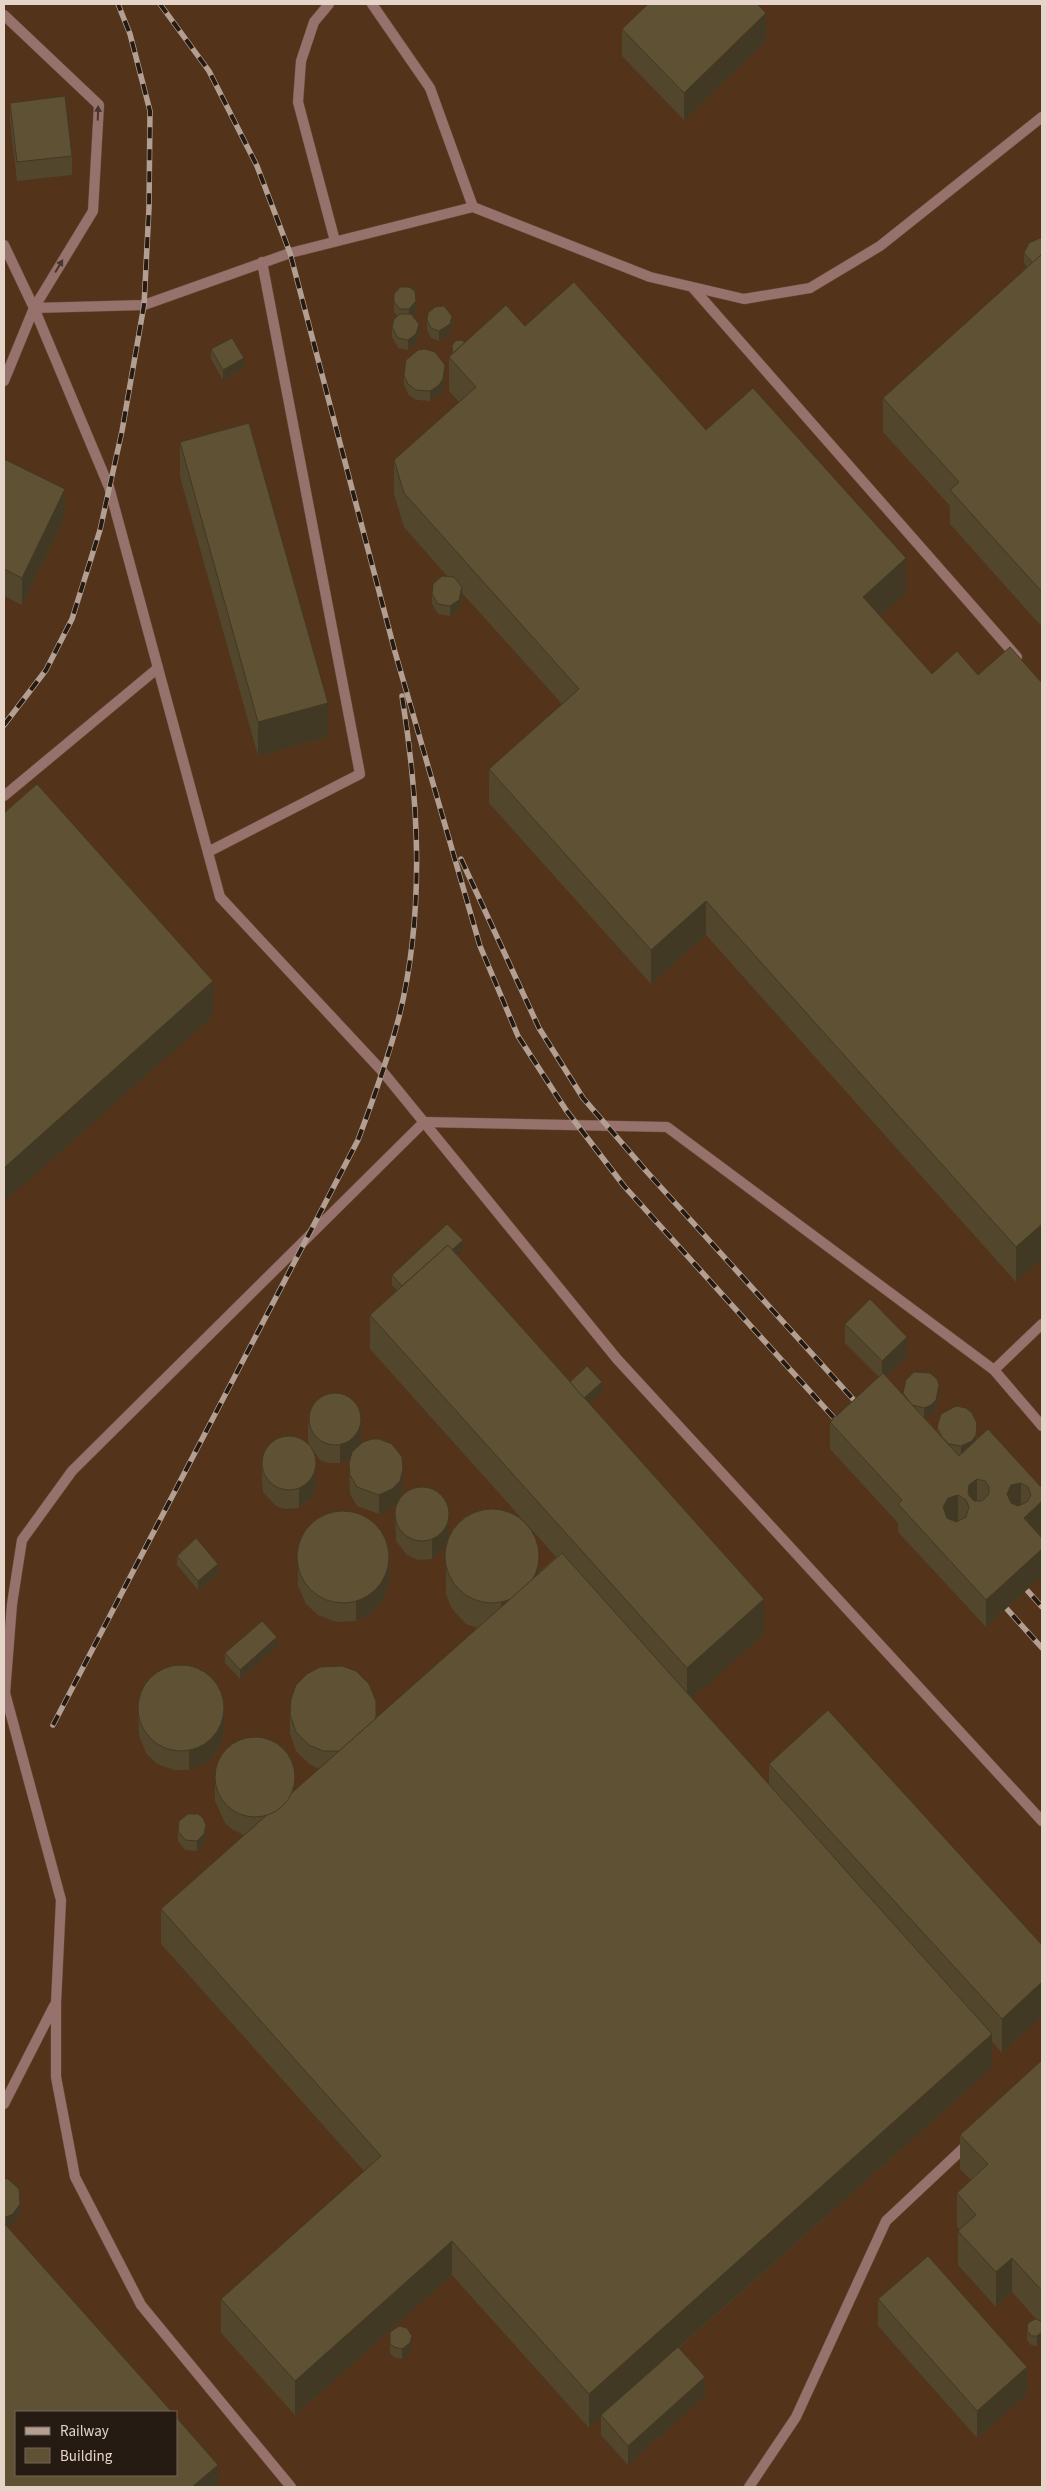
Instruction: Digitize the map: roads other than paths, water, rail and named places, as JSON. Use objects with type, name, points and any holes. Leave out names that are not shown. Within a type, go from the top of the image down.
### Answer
[{"type":"lane","points":[[329,4],[314,22],[301,61],[298,102],[336,241]]},
{"type":"lane","points":[[372,4],[430,88],[474,207]]},
{"type":"lane","points":[[4,15],[99,105],[92,211],[34,308],[4,381]]},
{"type":"lane","points":[[34,308],[144,304],[262,262],[336,241],[474,207],[650,277],[693,288],[744,299],[810,288],[880,246],[1042,117]]},
{"type":"lane","points":[[4,245],[34,308],[110,487],[220,897],[383,1072],[617,1359],[1042,1821]]},
{"type":"lane","points":[[208,852],[360,774],[262,262]]},
{"type":"lane","points":[[693,288],[1022,663]]},
{"type":"lane","points":[[4,796],[158,668]]},
{"type":"lane","points":[[291,2487],[141,2305],[75,2178],[56,2077],[56,2003],[61,1900],[4,1693],[12,1604],[22,1540],[72,1471],[424,1122],[667,1127],[994,1370],[1042,1426]]},
{"type":"lane","points":[[994,1370],[1042,1324]]},
{"type":"lane","points":[[4,2104],[56,2003]]},
{"type":"lane","points":[[749,2487],[796,2417],[886,2221],[978,2135]]},
{"type":"railway","points":[[4,725],[46,670],[72,619],[100,530],[122,431],[144,305],[149,208],[150,111],[130,34],[118,4]]},
{"type":"railway","points":[[160,4],[209,71],[257,166],[290,253],[395,652],[480,946],[518,1036],[566,1110],[624,1186],[844,1429]]},
{"type":"railway","points":[[53,1725],[358,1140],[380,1079],[399,1017],[407,977],[416,897],[415,816],[408,736],[402,696]]},
{"type":"railway","points":[[461,859],[539,1028],[583,1098],[647,1172],[863,1410]]},
{"type":"railway","points":[[1018,1580],[1042,1607]]},
{"type":"railway","points":[[998,1599],[1042,1648]]}]
